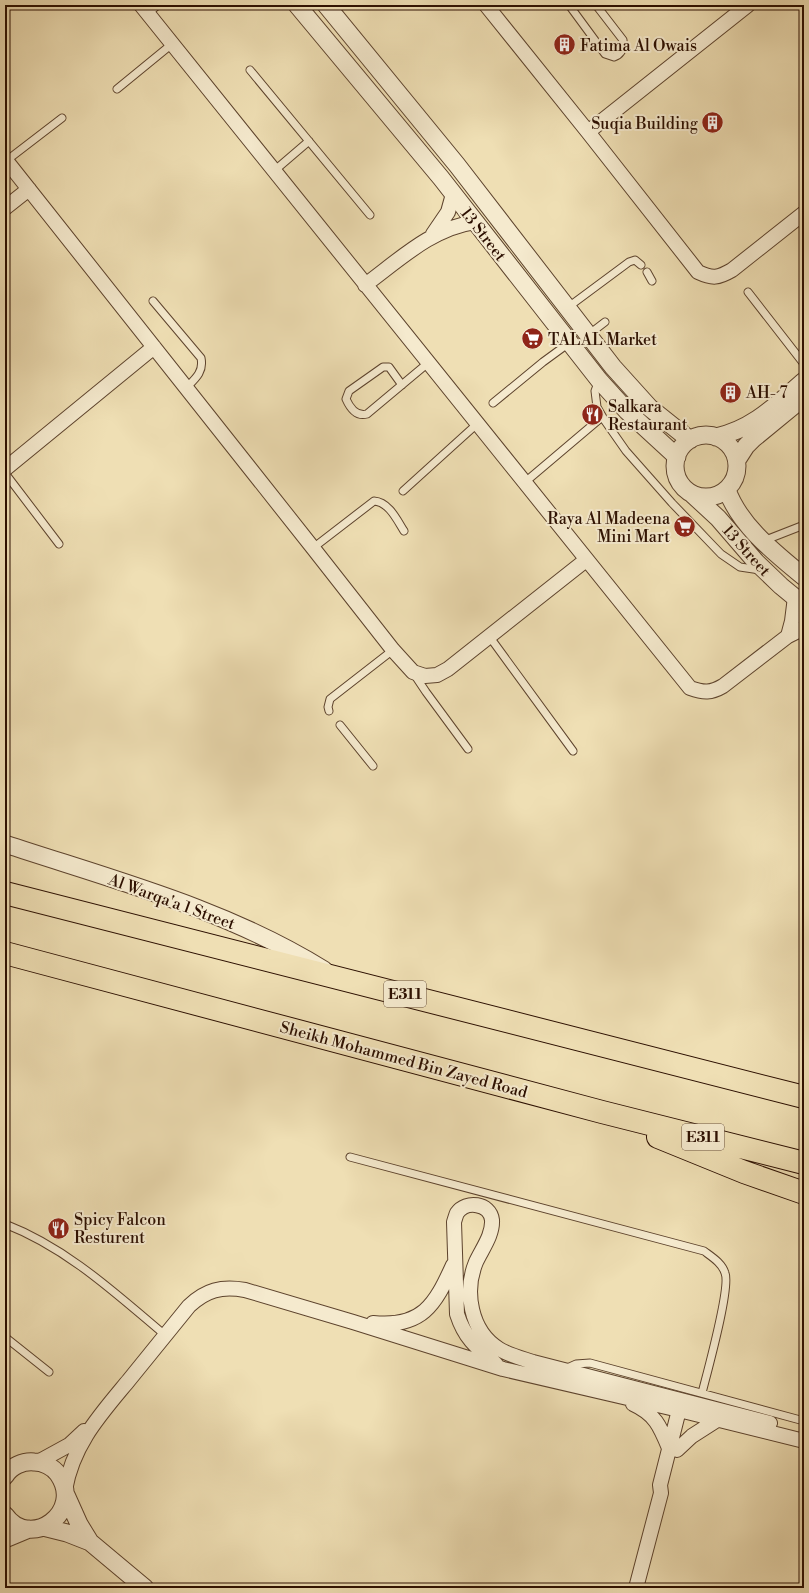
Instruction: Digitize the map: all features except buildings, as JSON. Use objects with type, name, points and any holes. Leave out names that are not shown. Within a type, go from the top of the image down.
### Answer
[{"type":"highway","name":"E311","points":[[5,893],[804,1097]]},
{"type":"highway","name":"Sheikh Mohammed Bin Zayed Road","points":[[5,954],[602,1112],[804,1163]]},
{"type":"highway","points":[[602,1112],[696,1153],[804,1193]]},
{"type":"street","name":"13 Street","points":[[297,5],[453,194],[599,380],[627,411],[677,457]]},
{"type":"street","name":"13 Street","points":[[326,5],[457,165],[567,309],[637,395],[663,419],[690,440]]},
{"type":"street","points":[[487,5],[698,272],[709,277],[722,276],[732,270],[804,213]]},
{"type":"street","points":[[588,132],[748,5]]},
{"type":"street","points":[[149,8],[172,44],[682,680],[690,688],[701,692],[713,692],[788,636],[804,628]]},
{"type":"street","points":[[6,160],[314,548],[393,650],[413,672],[424,676],[437,675],[586,560]]},
{"type":"street","points":[[5,208],[29,189]]},
{"type":"street","points":[[432,236],[448,212],[453,194]]},
{"type":"street","points":[[365,285],[432,236],[452,226],[475,222]]},
{"type":"street","points":[[5,469],[154,347]]},
{"type":"street","points":[[802,401],[746,446],[737,460],[736,473],[727,490],[710,497],[703,497],[692,494],[686,490],[678,478],[676,464],[677,457],[685,444],[690,440],[703,436],[716,437],[736,432],[752,424],[804,381]]},
{"type":"street","points":[[716,437],[729,446],[737,460]]},
{"type":"street","name":"13 Street","points":[[727,490],[732,503],[741,518],[763,541],[804,578]]},
{"type":"street","name":"13 Street","points":[[692,494],[718,518],[744,550],[799,601]]},
{"type":"street","points":[[788,636],[799,601]]},
{"type":"street","name":"Al Warqa'a 1 Street","points":[[5,844],[188,904],[218,916],[277,943],[332,976]]},
{"type":"street","points":[[503,1369],[469,1341],[461,1328],[457,1314],[454,1260],[454,1222],[457,1213],[463,1207],[471,1204],[480,1205],[487,1210],[492,1217],[492,1226],[470,1281],[470,1300],[474,1319],[484,1335],[498,1348],[515,1356],[688,1403],[804,1432]]},
{"type":"street","points":[[353,1322],[394,1324],[410,1320],[424,1312],[436,1300],[454,1260]]},
{"type":"street","points":[[5,1539],[52,1523],[60,1515],[64,1505],[72,1461],[77,1450],[95,1422],[165,1335],[198,1298],[221,1288],[245,1290],[503,1369],[606,1394],[633,1404],[652,1415],[673,1449]]},
{"type":"street","points":[[606,1394],[688,1403],[717,1420],[804,1441]]},
{"type":"street","points":[[636,1588],[661,1493],[666,1487],[673,1449],[688,1403]]},
{"type":"street","points":[[673,1449],[717,1420]]},
{"type":"street","points":[[5,1476],[15,1466],[32,1462],[68,1445],[95,1422]]},
{"type":"street","points":[[5,1459],[48,1465],[56,1472],[62,1480],[79,1524],[90,1542]]},
{"type":"street","points":[[5,1515],[13,1524],[21,1527],[67,1533],[90,1542],[145,1588]]},
{"type":"lane","points":[[569,5],[605,54],[614,57],[619,55],[624,45],[623,40],[596,5]]},
{"type":"lane","points":[[117,89],[172,44]]},
{"type":"lane","points":[[250,70],[370,215]]},
{"type":"lane","points":[[6,160],[62,118]]},
{"type":"lane","points":[[274,171],[309,141]]},
{"type":"lane","points":[[567,309],[629,262],[635,260],[641,265]]},
{"type":"lane","points":[[647,272],[652,281]]},
{"type":"lane","points":[[748,292],[804,364]]},
{"type":"lane","points":[[153,301],[201,358],[201,371],[186,388]]},
{"type":"lane","points":[[588,335],[605,322]]},
{"type":"lane","points":[[493,403],[569,343]]},
{"type":"lane","points":[[402,385],[389,367],[383,367],[349,391],[346,399],[355,412],[359,415],[364,415],[402,385],[428,363]]},
{"type":"lane","points":[[599,380],[595,391],[602,417],[626,450],[711,545],[733,563],[748,569],[764,570]]},
{"type":"lane","points":[[524,483],[602,417]]},
{"type":"lane","points":[[403,491],[477,424]]},
{"type":"lane","points":[[5,473],[59,544]]},
{"type":"lane","points":[[314,548],[374,501],[385,504],[404,531]]},
{"type":"lane","points":[[763,541],[804,525]]},
{"type":"lane","points":[[489,636],[573,750]]},
{"type":"lane","points":[[329,711],[328,703],[330,698],[393,650]]},
{"type":"lane","points":[[413,672],[468,748]]},
{"type":"lane","points":[[340,725],[372,766]]},
{"type":"lane","points":[[350,1156],[704,1251],[717,1261],[726,1273],[726,1291],[688,1403]]},
{"type":"lane","points":[[5,1224],[39,1239],[74,1261],[165,1335]]},
{"type":"lane","points":[[5,1337],[49,1372]]},
{"type":"lane","points":[[564,1369],[576,1364],[590,1363],[688,1403],[804,1421]]},
{"type":"place","name":"Fatima Al Owais","points":[[565,45]]},
{"type":"place","name":"Suqia Building","points":[[713,123]]},
{"type":"place","name":"TALAL Market","points":[[532,339]]},
{"type":"place","name":"AH- 7","points":[[731,392]]},
{"type":"place","name":"Salkara Restaurant","points":[[593,415]]},
{"type":"place","name":"Raya Al Madeena Mini Mart","points":[[685,527]]},
{"type":"place","name":"Spicy Falcon Resturent","points":[[58,1228]]}]
